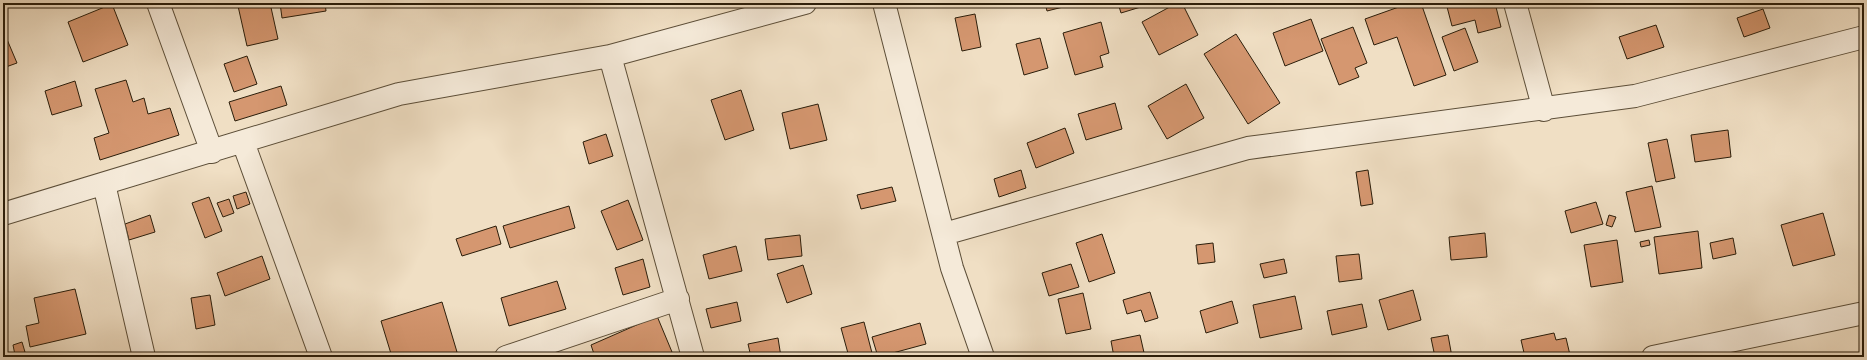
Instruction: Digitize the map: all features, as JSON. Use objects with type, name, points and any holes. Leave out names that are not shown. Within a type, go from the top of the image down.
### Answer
[{"type":"street","points":[[158,3],[212,152]]},
{"type":"street","points":[[3,214],[212,152],[399,94],[610,56],[805,3]]},
{"type":"street","points":[[884,3],[952,268],[983,357]]},
{"type":"street","points":[[1514,3],[1544,110]]},
{"type":"street","points":[[944,234],[1248,148],[1544,110],[1635,96],[1864,37]]},
{"type":"street","points":[[610,56],[693,357]]},
{"type":"street","points":[[243,142],[321,357]]},
{"type":"street","points":[[104,184],[144,357]]},
{"type":"street","points":[[506,357],[678,299]]},
{"type":"street","points":[[1653,357],[1864,313]]},
{"type":"building","points":[[250,3],[270,3],[278,39],[247,46],[238,6]]},
{"type":"building","points":[[280,3],[325,3],[326,11],[282,18]]},
{"type":"building","points":[[1045,3],[1079,3],[1047,11]]},
{"type":"building","points":[[1118,3],[1143,3],[1144,6],[1121,13]]},
{"type":"building","points":[[1177,3],[1182,3],[1198,35],[1159,55],[1142,22]]},
{"type":"building","points":[[1410,3],[1421,3],[1446,75],[1414,86],[1397,37],[1374,45],[1365,19]]},
{"type":"building","points":[[1446,3],[1495,3],[1501,27],[1478,33],[1475,20],[1452,26]]},
{"type":"building","points":[[112,4],[128,45],[83,62],[68,22]]},
{"type":"building","points":[[1763,9],[1770,28],[1744,37],[1737,18]]},
{"type":"building","points":[[975,14],[981,47],[962,51],[955,18]]},
{"type":"building","points":[[1311,19],[1323,51],[1285,66],[1273,33]]},
{"type":"building","points":[[1101,22],[1109,53],[1100,56],[1103,67],[1075,75],[1063,33]]},
{"type":"building","points":[[1656,25],[1664,47],[1627,59],[1619,37]]},
{"type":"building","points":[[1353,27],[1367,63],[1355,68],[1359,77],[1339,85],[1321,39]]},
{"type":"building","points":[[1465,28],[1478,62],[1454,71],[1442,37]]},
{"type":"building","points":[[3,30],[17,63],[3,68]]},
{"type":"building","points":[[1236,34],[1280,103],[1248,124],[1204,54]]},
{"type":"building","points":[[1040,38],[1048,68],[1024,75],[1016,44]]},
{"type":"building","points":[[247,56],[257,84],[234,92],[224,64]]},
{"type":"building","points":[[126,80],[133,102],[144,98],[148,114],[170,108],[179,135],[100,160],[94,138],[109,133],[95,89]]},
{"type":"building","points":[[75,81],[82,106],[52,115],[45,91]]},
{"type":"building","points":[[1186,84],[1204,118],[1167,139],[1148,106]]},
{"type":"building","points":[[281,86],[287,105],[235,121],[229,102]]},
{"type":"building","points":[[741,90],[754,130],[725,140],[711,100]]},
{"type":"building","points":[[1115,103],[1122,129],[1086,140],[1078,114]]},
{"type":"building","points":[[818,104],[827,140],[790,149],[782,113]]},
{"type":"building","points":[[1065,128],[1074,153],[1036,168],[1027,143]]},
{"type":"building","points":[[1728,130],[1731,157],[1695,162],[1691,135]]},
{"type":"building","points":[[606,134],[613,156],[589,164],[583,142]]},
{"type":"building","points":[[1667,139],[1675,178],[1656,182],[1648,143]]},
{"type":"building","points":[[1021,170],[1026,188],[999,197],[994,179]]},
{"type":"building","points":[[1368,170],[1373,204],[1361,206],[1356,172]]},
{"type":"building","points":[[1652,186],[1661,227],[1635,232],[1626,192]]},
{"type":"building","points":[[892,187],[896,201],[861,209],[857,195]]},
{"type":"building","points":[[246,192],[250,204],[237,209],[233,196]]},
{"type":"building","points":[[209,197],[222,231],[205,238],[192,203]]},
{"type":"building","points":[[229,199],[234,213],[223,217],[217,203]]},
{"type":"building","points":[[628,200],[643,240],[617,250],[601,211]]},
{"type":"building","points":[[1596,202],[1603,224],[1571,233],[1565,211]]},
{"type":"building","points":[[569,206],[575,228],[510,248],[503,226]]},
{"type":"building","points":[[1823,213],[1835,255],[1793,266],[1781,225]]},
{"type":"building","points":[[150,215],[155,232],[129,240],[125,224]]},
{"type":"building","points":[[1609,215],[1616,217],[1612,227],[1606,225]]},
{"type":"building","points":[[496,226],[501,244],[462,256],[456,239]]},
{"type":"building","points":[[1698,231],[1702,268],[1659,274],[1654,237]]},
{"type":"building","points":[[1485,233],[1487,257],[1451,260],[1449,237]]},
{"type":"building","points":[[1102,234],[1115,273],[1089,282],[1076,243]]},
{"type":"building","points":[[800,235],[802,256],[768,260],[765,239]]},
{"type":"building","points":[[1733,238],[1736,254],[1713,259],[1710,243]]},
{"type":"building","points":[[1617,240],[1623,282],[1591,287],[1584,245]]},
{"type":"building","points":[[1649,240],[1650,245],[1641,247],[1640,242]]},
{"type":"building","points":[[1213,243],[1215,262],[1198,264],[1196,245]]},
{"type":"building","points":[[736,246],[742,271],[709,279],[703,255]]},
{"type":"building","points":[[1359,254],[1362,279],[1339,282],[1336,256]]},
{"type":"building","points":[[262,256],[270,279],[225,296],[217,273]]},
{"type":"building","points":[[643,259],[650,287],[623,295],[615,268]]},
{"type":"building","points":[[1284,259],[1287,273],[1264,278],[1260,264]]},
{"type":"building","points":[[1071,264],[1079,287],[1049,296],[1042,273]]},
{"type":"building","points":[[803,265],[812,294],[787,303],[777,274]]},
{"type":"building","points":[[557,281],[566,309],[509,326],[501,298]]},
{"type":"building","points":[[75,289],[86,334],[30,347],[26,326],[39,323],[34,298]]},
{"type":"building","points":[[1413,290],[1421,320],[1388,330],[1379,300]]},
{"type":"building","points":[[1150,292],[1158,318],[1145,322],[1141,310],[1127,314],[1123,300]]},
{"type":"building","points":[[1083,293],[1091,329],[1066,334],[1058,299]]},
{"type":"building","points":[[210,295],[215,325],[196,329],[191,298]]},
{"type":"building","points":[[1295,296],[1302,329],[1260,338],[1253,305]]},
{"type":"building","points":[[1232,301],[1238,323],[1206,333],[1200,311]]},
{"type":"building","points":[[442,302],[457,352],[442,357],[392,357],[381,321]]},
{"type":"building","points":[[737,302],[741,321],[711,328],[706,309]]},
{"type":"building","points":[[1362,304],[1367,327],[1332,335],[1327,311]]},
{"type":"building","points":[[657,316],[672,352],[661,357],[595,357],[591,345]]},
{"type":"building","points":[[864,322],[872,353],[858,357],[849,357],[841,328]]},
{"type":"building","points":[[920,323],[926,344],[878,357],[872,337]]},
{"type":"building","points":[[1554,333],[1556,340],[1566,338],[1570,355],[1561,357],[1525,357],[1521,340]]},
{"type":"building","points":[[1140,335],[1145,357],[1114,357],[1111,341]]},
{"type":"building","points":[[1448,335],[1452,357],[1435,357],[1431,338]]},
{"type":"building","points":[[778,338],[781,357],[751,357],[748,344]]},
{"type":"building","points":[[22,342],[25,352],[15,355],[13,345]]},
{"type":"building","points":[[1105,353],[1106,357],[1083,357]]}]
